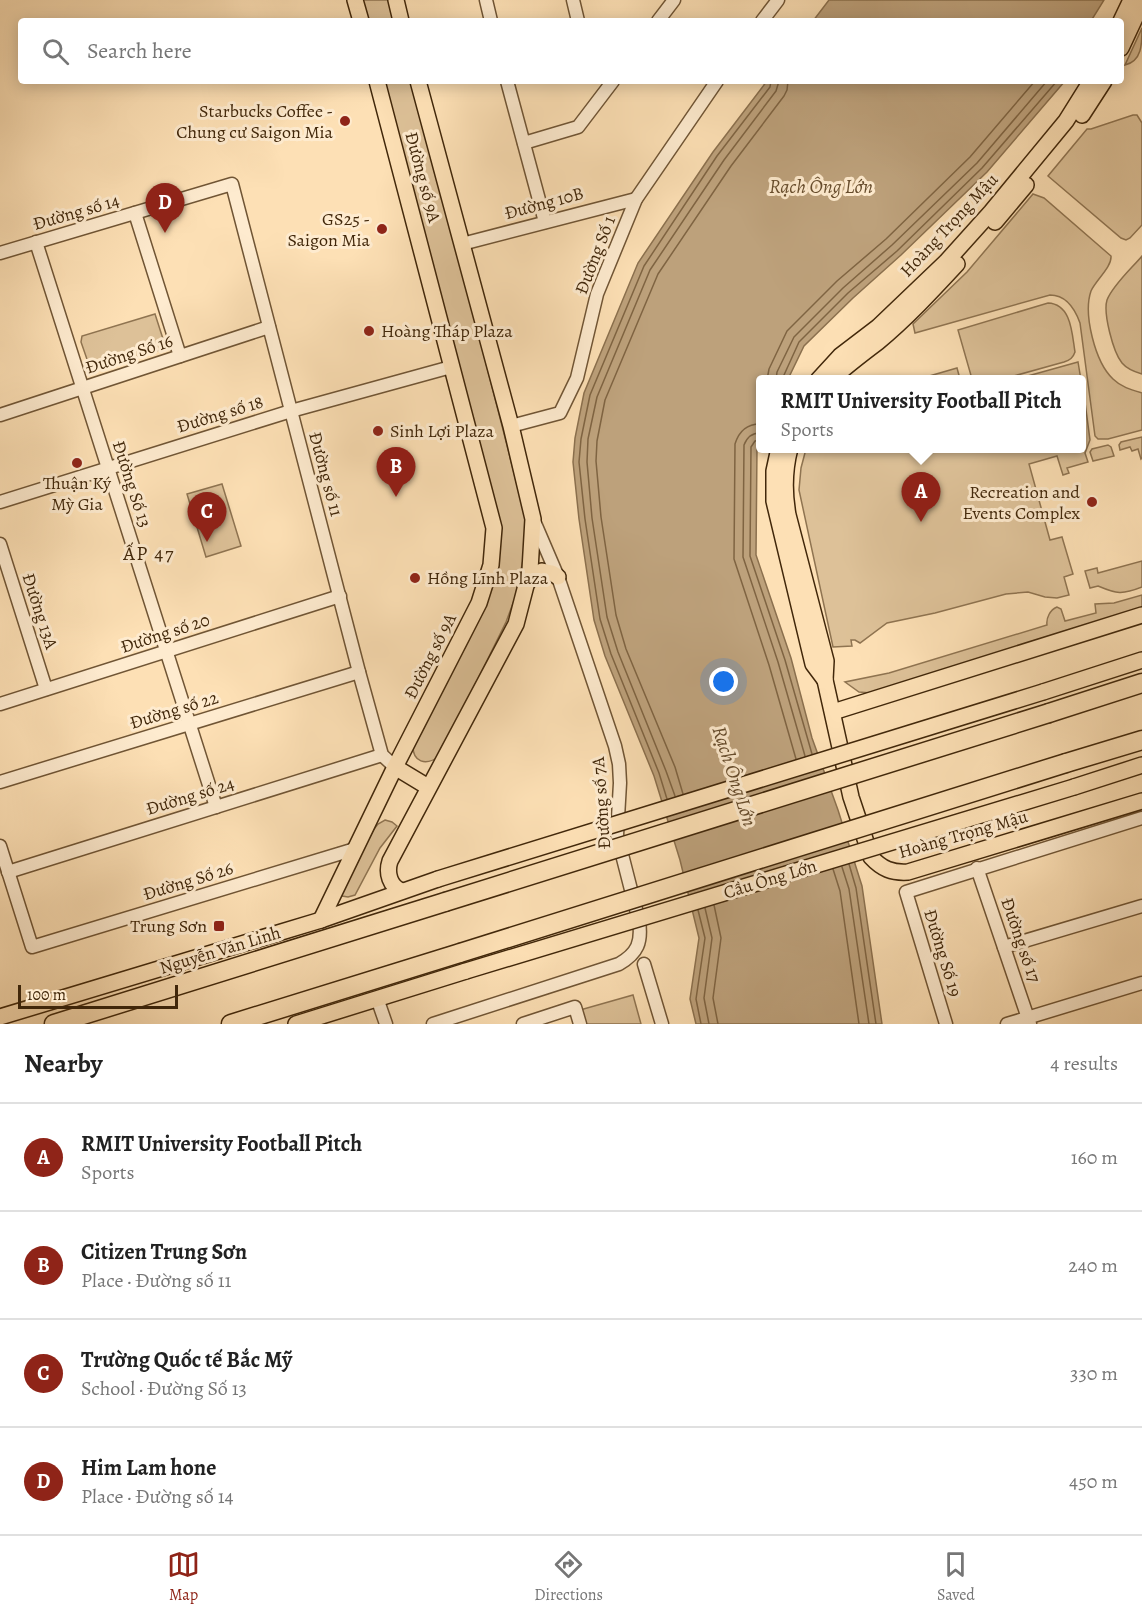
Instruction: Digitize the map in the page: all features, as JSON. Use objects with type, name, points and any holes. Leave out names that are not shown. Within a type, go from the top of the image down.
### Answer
[{"type":"highway","name":"Nguyễn Văn Linh","points":[[54,1024],[1142,683]]},
{"type":"highway","name":"Cầu Ông Lớn","points":[[231,1024],[1142,740]]},
{"type":"main road","points":[[355,0],[360,18]]},
{"type":"main road","points":[[396,0],[400,18]]},
{"type":"main road","points":[[1122,18],[1131,0]]},
{"type":"main road","points":[[1124,42],[1142,3]]},
{"type":"main road","name":"Đường số 9A","points":[[321,920],[395,767],[479,603],[491,565],[494,528],[378,84]]},
{"type":"main road","name":"Đường số 9A","points":[[402,891],[393,885],[389,877],[390,861],[516,624],[530,570],[533,519],[511,426],[419,84]]},
{"type":"main road","name":"Hoàng Trọng Mậu","points":[[823,375],[840,356],[878,327],[946,262],[991,212],[1066,121],[1090,84]]},
{"type":"main road","name":"Hoàng Trọng Mậu","points":[[836,375],[879,340],[955,267],[1010,206],[1074,127],[1102,84]]},
{"type":"main road","name":"Hoàng Trọng Mậu","points":[[778,453],[774,471],[774,501],[813,664],[825,680]]},
{"type":"main road","name":"Hoàng Trọng Mậu","points":[[789,453],[785,496],[790,527],[826,661],[825,680],[851,797],[871,857],[877,864],[896,873],[908,872],[1142,801]]},
{"type":"main road","points":[[526,585],[542,571],[558,577]]},
{"type":"main road","points":[[833,712],[1142,615]]},
{"type":"main road","name":"Nguyễn Văn Linh","points":[[0,1017],[321,920],[438,879],[1142,660]]},
{"type":"main road","name":"Cầu Ông Lớn","points":[[377,998],[1142,765]]},
{"type":"main road","points":[[395,767],[428,787]]},
{"type":"main road","points":[[296,1024],[377,998]]},
{"type":"street","points":[[486,0],[490,18]]},
{"type":"street","points":[[573,0],[577,18]]},
{"type":"street","points":[[660,18],[674,0]]},
{"type":"street","points":[[764,18],[778,0]]},
{"type":"street","points":[[508,84],[545,222]]},
{"type":"street","points":[[524,143],[578,127],[608,84]]},
{"type":"street","name":"Đường Số 1","points":[[511,426],[560,412],[577,378],[597,294],[636,199],[715,84]]},
{"type":"street","name":"Đường số 14","points":[[0,253],[232,184]]},
{"type":"street","name":"Đường số 11","points":[[232,184],[382,755]]},
{"type":"street","name":"Đường 10B","points":[[462,244],[636,199]]},
{"type":"street","points":[[135,213],[180,356]]},
{"type":"street","name":"Đường Số 13","points":[[36,242],[216,807]]},
{"type":"street","name":"Đường Số 16","points":[[0,415],[269,327]]},
{"type":"street","name":"Đường số 18","points":[[0,502],[291,411],[452,367]]},
{"type":"street","name":"Đường số 7A","points":[[433,1024],[619,964],[628,959],[639,942],[639,921],[617,835],[620,783],[615,746],[558,577],[533,519]]},
{"type":"street","name":"Đường 13A","points":[[0,544],[46,689]]},
{"type":"street","name":"Đường số 20","points":[[0,704],[340,596]]},
{"type":"street","name":"Đường số 22","points":[[0,782],[359,672]]},
{"type":"street","points":[[382,755],[395,767]]},
{"type":"street","name":"Đường số 24","points":[[8,872],[382,755]]},
{"type":"street","points":[[977,868],[1142,818]]},
{"type":"street","points":[[0,846],[8,872]]},
{"type":"street","name":"Đường Số 26","points":[[8,872],[32,947],[355,849]]},
{"type":"street","name":"Đường Số 19","points":[[946,1024],[906,892],[977,868]]},
{"type":"street","name":"Đường số 17","points":[[977,868],[1029,1021]]},
{"type":"street","points":[[1004,947],[1142,906]]},
{"type":"street","points":[[644,964],[662,1024]]},
{"type":"street","points":[[1007,1024],[1029,1021],[1142,983]]},
{"type":"street","points":[[377,998],[386,1024]]},
{"type":"street","points":[[522,1024],[575,1007],[580,1024]]},
{"type":"shaded area","points":[[362,0],[393,0],[397,18],[366,18]]},
{"type":"shaded area","points":[[1142,28],[1138,56],[1125,65]]},
{"type":"shaded area","points":[[384,84],[415,84],[526,520],[526,546],[515,598],[506,622],[440,756],[430,761],[421,761],[415,755],[413,744],[497,560]]},
{"type":"shaded area","points":[[1137,115],[1142,123],[1142,225],[1126,240],[1048,176],[1087,129]]},
{"type":"shaded area","points":[[1033,194],[1044,198],[1111,256],[1109,265],[1091,291],[1089,312],[1092,337],[1101,361],[1113,379],[1127,388],[1142,393],[1142,430],[1108,439],[1098,439],[1095,436],[1080,323],[1073,308],[1061,297],[1050,295],[915,333],[913,324],[967,272]]},
{"type":"shaded area","points":[[1142,256],[1142,374],[1126,367],[1119,358],[1110,332],[1106,306],[1114,288]]},
{"type":"shaded area","points":[[1048,303],[1056,305],[1066,314],[1075,352],[1064,362],[1017,375],[971,375],[958,330]]},
{"type":"shaded area","points":[[155,314],[164,342],[160,350],[92,372],[84,367],[89,365],[81,342],[82,336]]},
{"type":"shaded area","points":[[1078,362],[1080,375],[1031,375]]},
{"type":"shaded area","points":[[957,368],[959,375],[933,375]]},
{"type":"shaded area","points":[[1086,410],[1090,440],[1086,450]]},
{"type":"shaded area","points":[[1142,437],[1141,459],[1138,449],[1132,451],[1130,447],[1120,450],[1121,442]]},
{"type":"shaded area","points":[[1108,445],[1114,456],[1093,461],[1090,452],[1092,449]]},
{"type":"shaded area","points":[[805,453],[1085,453],[1088,462],[1067,468],[1069,473],[1063,475],[1057,456],[1029,464],[1050,540],[1062,537],[1073,574],[1064,577],[1069,595],[1057,598],[1028,592],[1006,594],[887,623],[860,643],[851,640],[852,646],[833,647],[799,490]]},
{"type":"shaded area","points":[[222,484],[241,546],[206,557],[187,494]]},
{"type":"shaded area","points":[[1142,561],[1142,587],[1120,592],[1098,586],[1090,588],[1085,571],[1097,568],[1098,573]]},
{"type":"shaded area","points":[[1142,595],[1142,609],[871,693],[859,692],[845,682],[889,673],[1047,625],[1049,614],[1057,607],[1061,609],[1065,621],[1096,613],[1095,604],[1114,603]]},
{"type":"shaded area","points":[[385,820],[397,826],[380,848],[355,895],[342,896],[340,893],[374,829]]},
{"type":"shaded area","points":[[633,995],[641,1024],[584,1024],[580,1010]]},
{"type":"water","points":[[829,0],[1104,0],[1093,18],[815,18]]},
{"type":"water","name":"Rạch Ông Lớn","points":[[765,84],[1062,84],[987,172],[804,346],[790,375],[756,375],[756,555],[791,658],[812,738],[862,886],[882,1024],[696,1024],[690,999],[699,938],[680,860],[654,776],[605,656],[594,620],[573,462],[575,438],[584,393],[638,263],[713,152]]},
{"type":"place","name":"Starbucks Coffee - Chung cư Saigon Mia","points":[[345,121]]},
{"type":"place","name":"GS25 - Saigon Mia","points":[[382,229]]},
{"type":"place","name":"Him Lam hone","points":[[165,233]]},
{"type":"place","name":"Hoàng Tháp Plaza","points":[[369,331]]},
{"type":"place","name":"Sinh Lợi Plaza","points":[[378,431]]},
{"type":"place","name":"Thuận Ký Mỳ Gia","points":[[77,463]]},
{"type":"place","name":"Citizen Trung Sơn","points":[[396,497]]},
{"type":"place","name":"Recreation and Events Complex","points":[[1092,502]]},
{"type":"place","name":"RMIT University Football Pitch","points":[[921,522]]},
{"type":"place","name":"Trường Quốc tế Bắc Mỹ","points":[[207,542]]},
{"type":"place","name":"Hồng Lĩnh Plaza","points":[[415,578]]},
{"type":"place","name":"Trung Sơn","points":[[219,926]]},
{"type":"district","name":"ẤP 47","points":[[149,553]]}]
